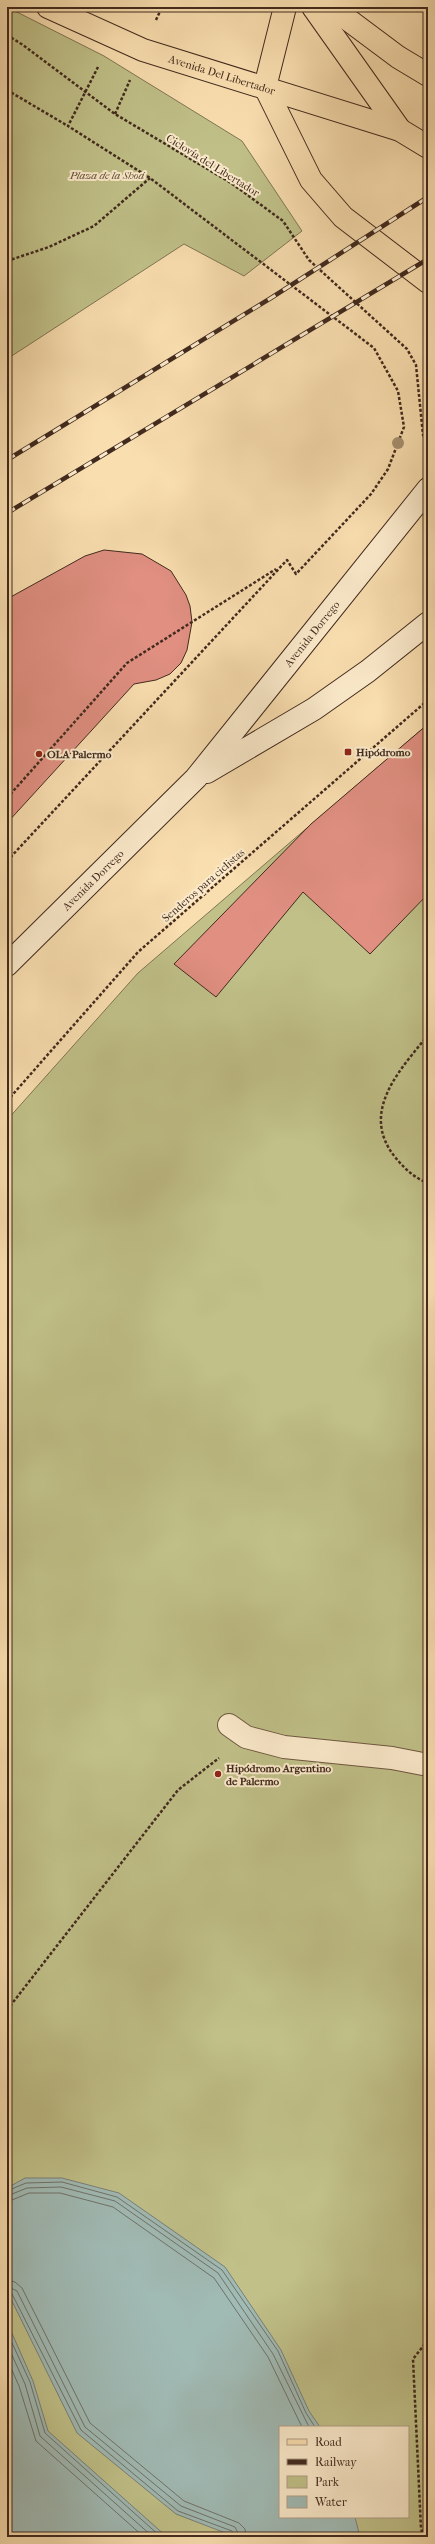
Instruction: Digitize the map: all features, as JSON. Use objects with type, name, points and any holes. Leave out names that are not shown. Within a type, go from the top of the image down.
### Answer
[{"type":"main road","name":"Avenida Del Libertador","points":[[48,7],[143,50],[400,130],[428,147]]},
{"type":"main road","points":[[285,7],[265,87],[311,180],[343,217],[428,282]]},
{"type":"main road","name":"Avenida Del Libertador","points":[[313,7],[400,130]]},
{"type":"main road","points":[[331,7],[398,57],[428,75]]},
{"type":"main road","name":"Avenida Dorrego","points":[[7,965],[196,778],[428,489]]},
{"type":"main road","name":"Avenida Dorrego","points":[[196,778],[314,709],[368,671],[428,624]]},
{"type":"main road","points":[[238,1731],[284,1747],[392,1758],[428,1765]]},
{"type":"path","name":"Ciclovía del Libertador","points":[[7,35],[85,90],[115,114],[231,183],[283,221],[309,260],[407,349],[416,366],[423,435],[428,440]]},
{"type":"path","points":[[68,126],[100,63]]},
{"type":"path","points":[[7,90],[68,126],[150,178],[374,348],[398,391],[404,427],[388,469],[371,494],[296,574],[287,560],[280,567],[7,861]]},
{"type":"path","points":[[7,260],[49,247],[94,226],[150,178]]},
{"type":"path","points":[[7,798],[127,663],[280,567]]},
{"type":"path","name":"Senderos para ciclistas","points":[[7,1102],[138,952],[428,700]]},
{"type":"path","points":[[428,1035],[395,1076],[383,1101],[380,1127],[388,1148],[406,1171],[428,1183]]},
{"type":"path","points":[[7,2010],[178,1790],[238,1731]]},
{"type":"path","points":[[424,2537],[422,2529],[413,2359],[428,2340]]},
{"type":"green space","name":"Plaza de la Shoá","points":[[7,7],[104,56],[242,141],[302,231],[244,276],[184,244],[7,359]]},
{"type":"green space","name":"Hipódromo Argentino de Palermo","points":[[428,724],[428,2537],[7,2537],[7,1120],[138,973]]},
{"type":"water","points":[[25,2178],[62,2178],[119,2193],[225,2267],[281,2350],[309,2411],[319,2426],[279,2426],[279,2518],[355,2518],[360,2537],[236,2537],[176,2514],[77,2433],[8,2293],[7,2188]]},
{"type":"water","points":[[7,2322],[33,2381],[48,2431],[167,2537],[7,2537]]},
{"type":"building","name":"OLA Palermo","points":[[104,550],[142,554],[171,571],[186,595],[190,606],[192,622],[187,650],[181,663],[170,674],[156,680],[134,684],[7,823],[7,599],[85,556]]},
{"type":"building","points":[[428,724],[428,894],[370,954],[303,892],[216,997],[174,964],[311,824]]},
{"type":"railway","points":[[7,460],[271,298],[428,197]]},
{"type":"railway","points":[[7,513],[428,259]]},
{"type":"place","name":"Hipódromo","points":[[348,752]]},
{"type":"place","name":"OLA Palermo","points":[[39,754]]},
{"type":"place","name":"Hipódromo Argentino de Palermo","points":[[218,1774]]}]
